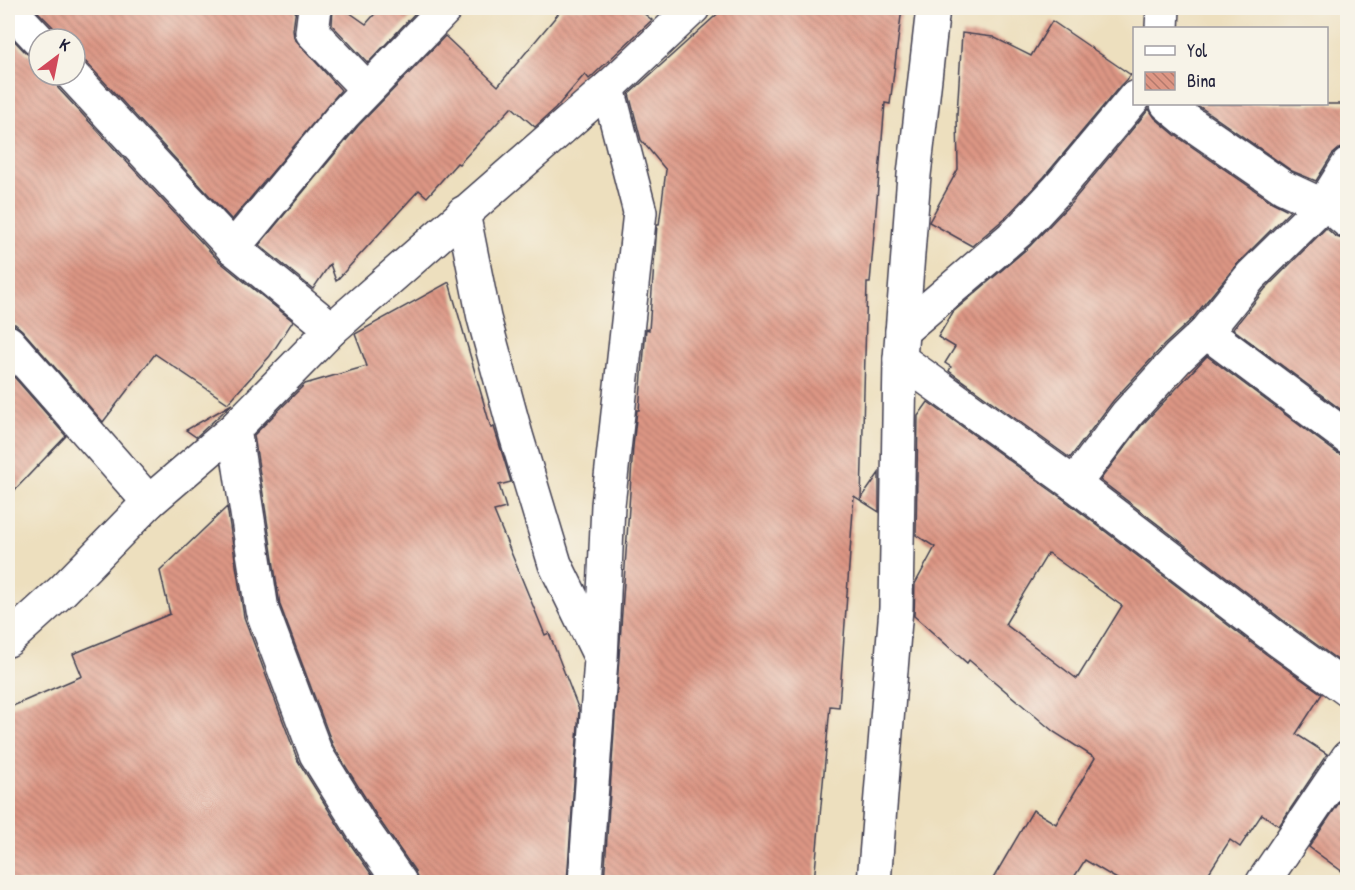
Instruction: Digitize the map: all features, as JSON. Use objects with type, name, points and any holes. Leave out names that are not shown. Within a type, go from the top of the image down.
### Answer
[{"type":"street","points":[[9,8],[27,27]]},
{"type":"street","points":[[315,8],[312,32],[367,89]]},
{"type":"street","points":[[233,248],[367,89],[446,8]]},
{"type":"street","points":[[8,640],[63,590],[149,502],[234,429],[332,329],[608,88],[693,8]]},
{"type":"street","points":[[874,882],[896,608],[901,345],[914,175],[933,8]]},
{"type":"street","points":[[1162,27],[1163,8]]},
{"type":"street","points":[[83,87],[233,248],[332,329]]},
{"type":"street","points":[[585,882],[601,659],[608,505],[640,212],[608,88]]},
{"type":"street","points":[[901,345],[1018,232],[1058,189],[1133,99]]},
{"type":"street","points":[[1168,105],[1186,120],[1283,187],[1335,214]]},
{"type":"street","points":[[1074,484],[1127,414],[1178,358],[1206,332],[1251,276],[1335,214],[1347,165]]},
{"type":"street","points":[[463,213],[484,318],[555,564],[601,659]]},
{"type":"street","points":[[1206,332],[1347,438]]},
{"type":"street","points":[[8,342],[149,502]]},
{"type":"street","points":[[901,345],[1074,484],[1347,690]]},
{"type":"street","points":[[234,429],[262,610],[266,621],[316,754],[362,828],[400,882]]},
{"type":"street","points":[[1263,882],[1347,757]]},
{"type":"building","points":[[34,8],[296,8],[294,38],[341,90],[232,220],[87,63],[87,27],[53,27]]},
{"type":"building","points":[[333,8],[343,8],[366,24],[380,8],[414,8],[417,11],[368,63],[332,25]]},
{"type":"building","points":[[563,8],[637,8],[652,20],[589,79],[585,74],[555,109],[535,127],[512,107],[427,197],[419,190],[336,281],[330,264],[313,289],[259,245],[358,126],[445,36],[498,86]]},
{"type":"building","points":[[724,8],[902,8],[890,104],[885,103],[870,283],[867,283],[861,499],[879,473],[879,512],[854,496],[839,707],[830,706],[814,882],[604,882],[633,447],[637,410],[639,410],[646,329],[649,330],[657,225],[659,225],[666,170],[641,140],[629,94]]},
{"type":"building","points":[[1052,21],[1131,75],[1044,177],[1005,218],[972,246],[929,222],[958,169],[957,115],[962,33],[993,37],[1031,56]]},
{"type":"building","points":[[8,34],[27,54],[27,87],[58,87],[219,261],[293,321],[270,356],[228,403],[155,354],[103,422],[22,330],[15,324],[8,324]]},
{"type":"building","points":[[1347,104],[1347,146],[1332,155],[1316,181],[1292,171],[1197,105]]},
{"type":"building","points":[[1149,109],[1155,118],[1175,135],[1272,202],[1290,211],[1238,263],[1192,319],[1164,345],[1113,401],[1070,458],[949,371],[951,367],[945,363],[955,347],[938,337],[953,312],[1030,246],[1072,202]]},
{"type":"building","points":[[1326,228],[1336,237],[1347,240],[1347,414],[1233,329],[1265,289]]},
{"type":"building","points":[[449,282],[491,428],[494,427],[511,482],[499,485],[506,508],[494,511],[545,635],[549,633],[579,710],[567,882],[418,882],[415,871],[378,818],[333,746],[280,605],[254,435],[305,384],[367,366],[355,334]]},
{"type":"building","points":[[1207,356],[1337,453],[1347,456],[1347,654],[1342,663],[1100,480],[1141,426]]},
{"type":"building","points":[[8,370],[66,436],[8,497]]},
{"type":"building","points":[[928,402],[1063,499],[1322,694],[1296,734],[1327,754],[1279,826],[1262,814],[1240,847],[1230,840],[1203,882],[1122,882],[1085,860],[1071,882],[991,882],[1033,810],[1056,824],[1095,758],[1054,732],[969,660],[967,663],[914,616],[915,584],[935,547],[916,535],[918,416]],"holes":[[[1048,553],[1122,606],[1077,679],[1005,624]]]},
{"type":"building","points":[[232,404],[196,437],[186,430]]},
{"type":"building","points":[[227,507],[244,617],[298,761],[346,838],[377,882],[8,882],[8,708],[82,676],[73,654],[170,614],[160,571]]},
{"type":"building","points":[[1347,791],[1347,875],[1309,847]]}]
